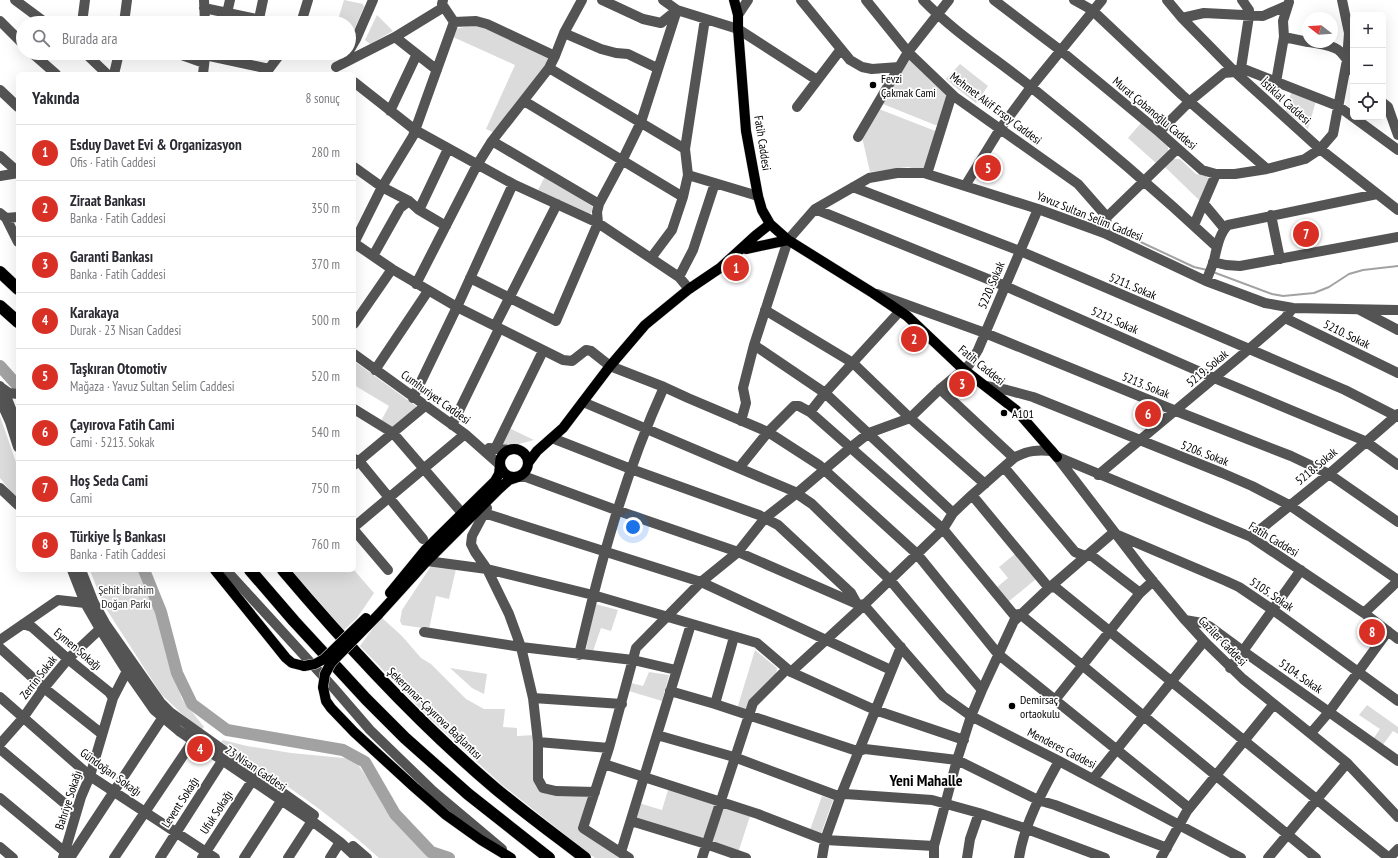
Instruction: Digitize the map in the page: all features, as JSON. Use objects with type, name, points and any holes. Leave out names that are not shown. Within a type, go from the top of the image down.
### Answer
[{"type":"highway","points":[[0,272],[16,287]]},
{"type":"highway","points":[[0,306],[16,320]]},
{"type":"highway","points":[[252,572],[294,622],[366,699],[405,738],[468,794],[549,858]]},
{"type":"highway","name":"Şekerpınar-Çayırova Bağlantısı","points":[[285,572],[330,625],[370,668],[451,749],[522,810],[585,858]]},
{"type":"main road","name":"Fatih Caddesi","points":[[734,0],[738,15],[746,131],[758,196],[762,210],[772,226],[788,240],[900,311],[964,368],[1016,410],[1042,438],[1054,454]]},
{"type":"main road","points":[[755,236],[762,210]]},
{"type":"main road","points":[[746,249],[772,226]]},
{"type":"main road","points":[[512,858],[481,840],[446,815],[354,732],[326,702],[323,687],[325,674],[331,663],[376,613],[427,561],[499,489],[510,480],[525,472],[528,463],[537,451],[563,428],[610,366],[645,325],[689,289],[720,268],[755,236],[772,226]]},
{"type":"main road","points":[[734,255],[746,249],[788,240]]},
{"type":"main road","points":[[217,572],[286,658],[292,663],[304,666],[315,664],[324,659],[376,613],[426,549],[494,481],[499,474],[502,455],[511,450],[532,446],[552,438]]},
{"type":"main road","points":[[511,450],[524,453],[528,463]]},
{"type":"main road","points":[[500,466],[507,475],[518,477]]},
{"type":"street","points":[[15,0],[37,16]]},
{"type":"street","points":[[83,16],[85,0]]},
{"type":"street","points":[[125,16],[127,0]]},
{"type":"street","points":[[227,13],[230,0]]},
{"type":"street","points":[[260,16],[264,0]]},
{"type":"street","points":[[304,16],[308,0]]},
{"type":"street","points":[[416,284],[477,165],[492,141],[550,68],[564,33],[582,0]]},
{"type":"street","points":[[602,0],[643,19],[661,23],[677,10]]},
{"type":"street","points":[[663,0],[677,10],[705,20],[738,29],[817,80]]},
{"type":"street","points":[[738,15],[748,0]]},
{"type":"street","points":[[801,0],[850,60],[862,67],[872,69],[899,68]]},
{"type":"street","name":"Mehmet Akif Ersoy Caddesi","points":[[866,0],[908,52],[952,94],[1078,184],[1107,217]]},
{"type":"street","points":[[923,0],[937,15],[1031,87],[1144,181],[1217,246]]},
{"type":"street","points":[[858,137],[908,52],[949,0]]},
{"type":"street","name":"Murat Çobanoğlu Caddesi","points":[[994,0],[1060,50],[1159,132],[1202,170],[1216,174],[1235,174],[1268,169],[1305,159],[1320,149],[1334,134],[1338,106],[1348,60],[1349,33],[1342,0]]},
{"type":"street","points":[[1074,0],[1092,10],[1190,102],[1268,169]]},
{"type":"street","points":[[965,186],[1000,129],[1060,50],[1092,10],[1102,0]]},
{"type":"street","name":"İstiklal Caddesi","points":[[1167,0],[1182,18],[1320,149],[1398,210]]},
{"type":"street","points":[[1238,70],[1249,16],[1249,10],[1242,0]]},
{"type":"street","points":[[356,31],[370,1]]},
{"type":"street","points":[[1182,18],[1204,13],[1263,16],[1289,2]]},
{"type":"street","points":[[1276,82],[1284,37],[1283,22],[1289,2]]},
{"type":"street","points":[[356,59],[395,37],[444,3],[454,22],[413,136],[382,187],[356,239]]},
{"type":"street","points":[[205,16],[204,4],[227,13],[243,16]]},
{"type":"street","points":[[470,278],[556,321],[598,222],[597,212],[599,204],[641,122],[657,68],[677,10]]},
{"type":"street","points":[[651,258],[672,230],[683,197],[688,175],[685,149],[705,20]]},
{"type":"street","points":[[0,21],[16,37]]},
{"type":"street","points":[[454,22],[476,21],[488,24],[556,56]]},
{"type":"street","points":[[564,33],[601,49],[616,53],[628,54],[657,68]]},
{"type":"street","points":[[395,37],[437,70]]},
{"type":"street","points":[[1284,37],[1302,41]]},
{"type":"street","points":[[356,40],[370,50]]},
{"type":"street","points":[[1336,48],[1340,50],[1350,64]]},
{"type":"street","points":[[797,107],[841,49]]},
{"type":"street","points":[[390,111],[417,54]]},
{"type":"street","points":[[40,60],[54,72]]},
{"type":"street","points":[[92,60],[105,72]]},
{"type":"street","points":[[114,72],[117,60]]},
{"type":"street","points":[[203,72],[205,60]]},
{"type":"street","points":[[218,60],[267,71],[276,60]]},
{"type":"street","points":[[337,72],[344,60]]},
{"type":"street","points":[[337,72],[355,60]]},
{"type":"street","points":[[550,68],[685,149]]},
{"type":"street","points":[[1159,132],[1190,102],[1224,73],[1238,70],[1276,82],[1338,106],[1398,150]]},
{"type":"street","points":[[356,84],[415,130],[448,149],[513,184],[598,222],[680,277],[689,289]]},
{"type":"street","points":[[0,90],[16,105]]},
{"type":"street","points":[[927,174],[952,94]]},
{"type":"street","points":[[524,101],[683,197]]},
{"type":"street","points":[[1386,105],[1388,107],[1398,135]]},
{"type":"street","points":[[492,141],[599,204]]},
{"type":"street","points":[[1104,233],[1107,217],[1177,148]]},
{"type":"street","points":[[419,210],[448,149]]},
{"type":"street","points":[[0,156],[16,171]]},
{"type":"street","points":[[356,168],[382,187],[409,201],[419,210],[446,226]]},
{"type":"street","name":"Yavuz Sultan Selim Caddesi","points":[[788,240],[815,210],[869,178],[886,174],[908,172],[927,174],[1038,209],[1210,271],[1265,303],[1293,308],[1398,310]]},
{"type":"street","points":[[0,176],[16,173]]},
{"type":"street","points":[[1194,225],[1216,174]]},
{"type":"street","points":[[688,175],[758,196]]},
{"type":"street","points":[[680,277],[693,250],[714,183]]},
{"type":"street","points":[[413,398],[457,307],[513,184]]},
{"type":"street","name":"5211. Sokak","points":[[853,188],[1020,251],[1345,390],[1397,416]]},
{"type":"street","points":[[1210,271],[1224,228],[1228,225],[1377,194]]},
{"type":"street","points":[[373,256],[400,208],[409,201]]},
{"type":"street","points":[[452,425],[497,328],[509,298],[557,204]]},
{"type":"street","points":[[1204,204],[1224,228]]},
{"type":"street","name":"5220. Sokak","points":[[910,418],[940,389],[969,365],[985,333],[1038,209]]},
{"type":"street","name":"5212. Sokak","points":[[815,210],[1005,286],[1214,378],[1365,441],[1398,465]]},
{"type":"street","points":[[3,215],[16,217]]},
{"type":"street","points":[[3,215],[16,238]]},
{"type":"street","points":[[1271,215],[1280,259]]},
{"type":"street","points":[[1210,271],[1226,265],[1240,266],[1398,236]]},
{"type":"street","points":[[741,421],[746,403],[743,388],[754,345],[788,240]]},
{"type":"street","points":[[356,244],[428,291],[497,328],[563,360],[572,361],[586,350],[591,351],[610,366],[664,387],[768,432],[824,470],[917,554],[998,654],[1189,808]]},
{"type":"street","points":[[356,321],[392,269]]},
{"type":"street","points":[[375,370],[428,291]]},
{"type":"street","name":"5213. Sokak","points":[[873,293],[985,333],[1291,456],[1328,474],[1398,522]]},
{"type":"street","name":"5219. Sokak","points":[[1098,475],[1249,349],[1285,318],[1293,308]]},
{"type":"street","points":[[1359,309],[1398,330]]},
{"type":"street","points":[[765,310],[853,363],[910,418],[985,484]]},
{"type":"street","points":[[810,412],[825,393],[900,311]]},
{"type":"street","name":"5210. Sokak","points":[[1285,318],[1398,373]]},
{"type":"street","points":[[754,345],[825,393],[953,513]]},
{"type":"street","points":[[495,449],[543,350]]},
{"type":"street","name":"Cumhuriyet Caddesi","points":[[356,356],[465,434],[500,466]]},
{"type":"street","name":"5206. Sokak","points":[[986,386],[1007,390],[1033,398],[1252,486],[1289,505],[1398,580]]},
{"type":"street","points":[[0,387],[9,393],[16,394]]},
{"type":"street","points":[[0,387],[16,410],[14,424],[16,436]]},
{"type":"street","points":[[580,655],[593,595],[616,510],[646,428],[664,387]]},
{"type":"street","points":[[940,389],[1018,456]]},
{"type":"street","points":[[0,400],[14,424]]},
{"type":"street","points":[[583,402],[793,491],[812,504],[890,580],[982,690]]},
{"type":"street","points":[[423,539],[389,498],[356,462],[425,406]]},
{"type":"street","points":[[739,468],[768,432],[794,406],[799,406],[810,412],[943,529],[1014,615],[1020,614],[1316,858]]},
{"type":"street","points":[[356,409],[393,433],[462,513]]},
{"type":"street","name":"5218. Sokak","points":[[1251,537],[1397,416]]},
{"type":"street","points":[[691,624],[631,821],[625,855],[583,828],[622,704],[636,648],[701,582],[738,552],[765,518],[797,494],[869,433],[910,418]]},
{"type":"street","points":[[356,526],[465,434],[485,446],[495,449],[511,450]]},
{"type":"street","name":"Menderes Caddesi","points":[[552,438],[631,469],[765,518],[778,525],[851,593],[901,647],[943,696],[971,716],[1060,761],[1241,858]]},
{"type":"street","points":[[702,858],[753,703],[826,639],[860,604],[890,580],[943,529],[953,513],[972,495],[1004,467],[1042,438]]},
{"type":"street","points":[[1018,456],[1035,450],[1054,454]]},
{"type":"street","name":"Fatih Caddesi","points":[[1054,454],[1098,475],[1251,537],[1364,613],[1398,639]]},
{"type":"street","name":"Gaziler Caddesi","points":[[1054,454],[1153,581],[1204,641],[1230,668],[1348,763],[1398,815]]},
{"type":"street","points":[[528,463],[535,474],[545,483]]},
{"type":"street","points":[[1004,467],[1075,552],[1085,556],[1092,556],[1140,593]]},
{"type":"street","points":[[1075,480],[1079,472],[1084,469]]},
{"type":"street","points":[[518,477],[526,477],[545,483],[616,510],[738,552],[860,604]]},
{"type":"street","points":[[0,488],[16,503]]},
{"type":"street","points":[[499,489],[472,536],[471,544],[486,569],[509,614],[521,648],[533,698],[538,742],[538,779],[543,788],[556,791],[595,792]]},
{"type":"street","points":[[972,495],[1049,588]]},
{"type":"street","points":[[484,513],[701,582],[892,670]]},
{"type":"street","points":[[356,530],[388,570]]},
{"type":"street","points":[[934,858],[934,846],[957,760],[971,716],[1014,621],[1085,556],[1115,533]]},
{"type":"street","name":"5105. Sokak","points":[[1115,533],[1239,587],[1398,701]]},
{"type":"street","points":[[427,561],[486,569],[593,595],[756,643],[789,670],[875,710],[964,740]]},
{"type":"street","points":[[1230,668],[1301,570]]},
{"type":"street","name":"23 Nisan Caddesi","points":[[73,572],[85,603],[100,629],[162,704],[194,736],[222,760],[312,821],[340,842],[357,858]]},
{"type":"street","name":"23 Nisan Caddesi","points":[[82,572],[94,603],[154,710],[179,731],[194,736],[341,835],[367,858]]},
{"type":"street","points":[[228,572],[370,730],[433,791],[512,858]]},
{"type":"street","points":[[1364,613],[1398,580]]},
{"type":"street","points":[[1055,700],[1140,593],[1153,581]]},
{"type":"street","points":[[1049,588],[1055,587],[1389,858],[1398,849]]},
{"type":"street","points":[[0,640],[58,600],[85,603]]},
{"type":"street","name":"5104. Sokak","points":[[1185,620],[1202,622],[1210,626],[1243,652],[1398,761]]},
{"type":"street","name":"Eymen Sokağı","points":[[23,624],[32,627],[68,659],[109,692],[113,698]]},
{"type":"street","name":"Zerrin Sokak","points":[[0,744],[23,718],[44,688],[68,659],[100,629]]},
{"type":"street","points":[[1311,733],[1329,712],[1388,631]]},
{"type":"street","points":[[424,632],[521,648],[633,660],[676,670]]},
{"type":"street","points":[[715,704],[734,637]]},
{"type":"street","points":[[1093,779],[1204,641]]},
{"type":"street","points":[[822,858],[825,840],[841,795],[901,647]]},
{"type":"street","points":[[0,648],[44,688],[102,734]]},
{"type":"street","name":"Bahriye Sokağı","points":[[67,857],[80,797],[90,776],[113,698],[130,666]]},
{"type":"street","points":[[670,691],[859,750],[957,760],[1038,800],[1168,848]]},
{"type":"street","name":"Gündoğan Sokağı","points":[[0,696],[90,776],[176,832],[204,855],[215,858]]},
{"type":"street","points":[[533,698],[622,704]]},
{"type":"street","points":[[1161,858],[1168,848],[1189,808],[1274,704]]},
{"type":"street","points":[[0,798],[67,857],[114,792],[163,717]]},
{"type":"street","points":[[657,735],[734,757],[841,795],[932,800],[946,803],[1027,829],[1105,858]]},
{"type":"street","points":[[114,858],[194,736]]},
{"type":"street","points":[[538,742],[609,748]]},
{"type":"street","points":[[0,749],[76,813]]},
{"type":"street","name":"Levent Sokağı","points":[[160,858],[222,760]]},
{"type":"street","points":[[1019,858],[1027,829],[1038,800],[1060,761]]},
{"type":"street","points":[[1268,858],[1348,763]]},
{"type":"street","points":[[604,764],[758,814],[825,840],[934,846]]},
{"type":"street","name":"Ufuk Sokağı","points":[[204,855],[252,781]]},
{"type":"street","points":[[244,858],[281,801]]},
{"type":"street","points":[[967,858],[970,839],[979,813]]},
{"type":"street","points":[[288,858],[312,821]]},
{"type":"street","points":[[631,821],[746,858]]},
{"type":"street","points":[[330,858],[340,842]]},
{"type":"street","points":[[0,847],[13,858]]},
{"type":"green space","points":[[344,0],[363,4],[364,7],[356,25],[356,16],[339,16]]},
{"type":"green space","points":[[377,15],[393,31],[370,44],[365,40]]},
{"type":"green space","points":[[477,24],[551,58],[495,133],[486,129],[515,65],[453,37],[455,29]]},
{"type":"green space","points":[[908,59],[948,97],[938,125],[883,104]]},
{"type":"green space","points":[[960,64],[988,86],[976,103],[946,79]]},
{"type":"green space","points":[[1291,93],[1316,101],[1308,129],[1286,111]]},
{"type":"green space","points":[[879,109],[938,132],[925,171],[908,167],[870,172],[862,137]]},
{"type":"green space","points":[[1141,123],[1168,147],[1168,151],[1156,163],[1128,138]]},
{"type":"green space","points":[[1173,159],[1180,159],[1196,174],[1206,176],[1209,179],[1200,201],[1165,167]]},
{"type":"green space","points":[[545,176],[593,207],[591,214],[538,190]]},
{"type":"green space","points":[[356,362],[416,406],[416,409],[393,428],[381,421],[389,406],[356,386]]},
{"type":"green space","points":[[0,416],[16,462],[16,498],[0,478]]},
{"type":"green space","points":[[509,428],[534,440],[508,447],[500,446]]},
{"type":"green space","points":[[1015,554],[1036,579],[1008,602],[996,588],[1008,578],[999,567]]},
{"type":"green space","points":[[431,566],[456,569],[449,599],[436,596],[429,629],[402,625],[400,621],[402,610]]},
{"type":"green space","name":"Şehit İbrahim Doğan Parkı","points":[[91,572],[141,572],[152,593],[167,642],[174,677],[182,699],[204,727],[202,730],[183,715],[161,694],[103,604]]},
{"type":"green space","points":[[293,572],[356,572],[374,593],[357,618],[344,630]]},
{"type":"green space","points":[[595,604],[618,610],[611,631],[601,628],[593,651],[586,650]]},
{"type":"green space","points":[[381,617],[402,636],[421,658],[431,664],[466,699],[484,709],[505,709],[503,727],[517,728],[517,736],[535,735],[536,785],[538,788],[569,795],[587,797],[588,800],[578,827],[589,837],[625,858],[595,858],[588,853],[501,784],[429,718],[360,646]]},
{"type":"green space","points":[[755,650],[777,668],[776,676],[745,712],[737,709]]},
{"type":"green space","points":[[450,668],[487,674],[484,694],[472,688]]},
{"type":"green space","points":[[649,672],[669,675],[662,701],[629,691],[631,683],[643,686]]},
{"type":"green space","points":[[1367,705],[1398,727],[1398,734],[1393,731],[1382,746],[1373,739],[1380,729],[1359,715]]},
{"type":"green space","points":[[223,740],[247,746],[291,753],[354,759],[391,812],[420,845],[439,858],[379,858],[342,826],[283,783],[221,742]]},
{"type":"green space","points":[[668,790],[716,805],[704,841],[634,818],[639,803],[662,810]]},
{"type":"green space","points":[[822,796],[833,800],[821,834],[810,830]]},
{"type":"green space","points":[[723,807],[750,816],[738,853],[712,844]]},
{"type":"waterway","points":[[1113,229],[1194,267],[1207,270]]},
{"type":"waterway","points":[[1213,272],[1272,294],[1283,296],[1314,293],[1329,287],[1349,274],[1363,270],[1398,266]]},
{"type":"waterway","points":[[0,366],[16,384]]},
{"type":"waterway","points":[[145,572],[161,612],[177,673],[192,704],[227,730],[343,750],[365,762],[395,814],[431,852],[449,858]]},
{"type":"place","name":"Fevzi Çakmak Cami","points":[[873,85]]},
{"type":"place","name":"Taşkıran Otomotiv","points":[[988,168]]},
{"type":"place","name":"Hoş Seda Cami","points":[[1306,234]]},
{"type":"place","name":"Esduy Davet Evi & Organizasyon","points":[[736,268]]},
{"type":"place","name":"Ziraat Bankası","points":[[914,339]]},
{"type":"place","name":"Garanti Bankası","points":[[962,384]]},
{"type":"place","name":"A101","points":[[1004,413]]},
{"type":"place","name":"Çayırova Fatih Cami","points":[[1148,414]]},
{"type":"place","name":"Türkiye İş Bankası","points":[[1372,632]]},
{"type":"place","name":"Demirsaç ortaokulu","points":[[1012,706]]},
{"type":"place","name":"Karakaya","points":[[200,749]]},
{"type":"district","name":"Yeni Mahalle","points":[[926,780]]}]
